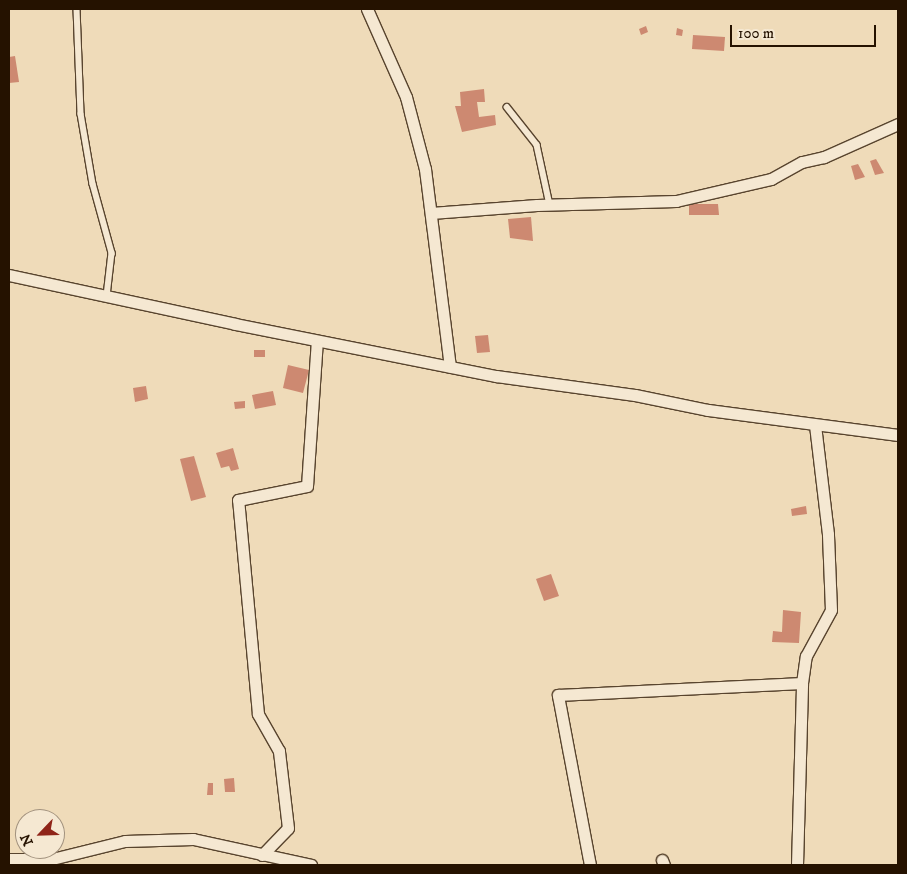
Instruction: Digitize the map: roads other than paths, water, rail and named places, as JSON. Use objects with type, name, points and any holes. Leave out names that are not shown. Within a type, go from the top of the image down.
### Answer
[{"type":"street","points":[[367,9],[406,97],[424,169],[450,366]]},
{"type":"street","points":[[431,213],[550,205],[676,201],[771,179],[802,162],[824,157],[898,124]]},
{"type":"street","points":[[9,275],[317,341],[450,366],[816,424],[898,435]]},
{"type":"street","points":[[262,855],[288,828],[279,752],[258,714],[238,500],[307,486],[317,341]]},
{"type":"street","points":[[797,865],[802,683],[806,656],[831,610],[828,534],[816,424]]},
{"type":"street","points":[[590,865],[558,695],[802,683]]},
{"type":"street","points":[[9,860],[52,859],[125,841],[193,839],[311,865]]},
{"type":"lane","points":[[77,9],[81,114],[93,184],[112,253],[106,296]]},
{"type":"lane","points":[[508,107],[537,145],[550,205]]}]
